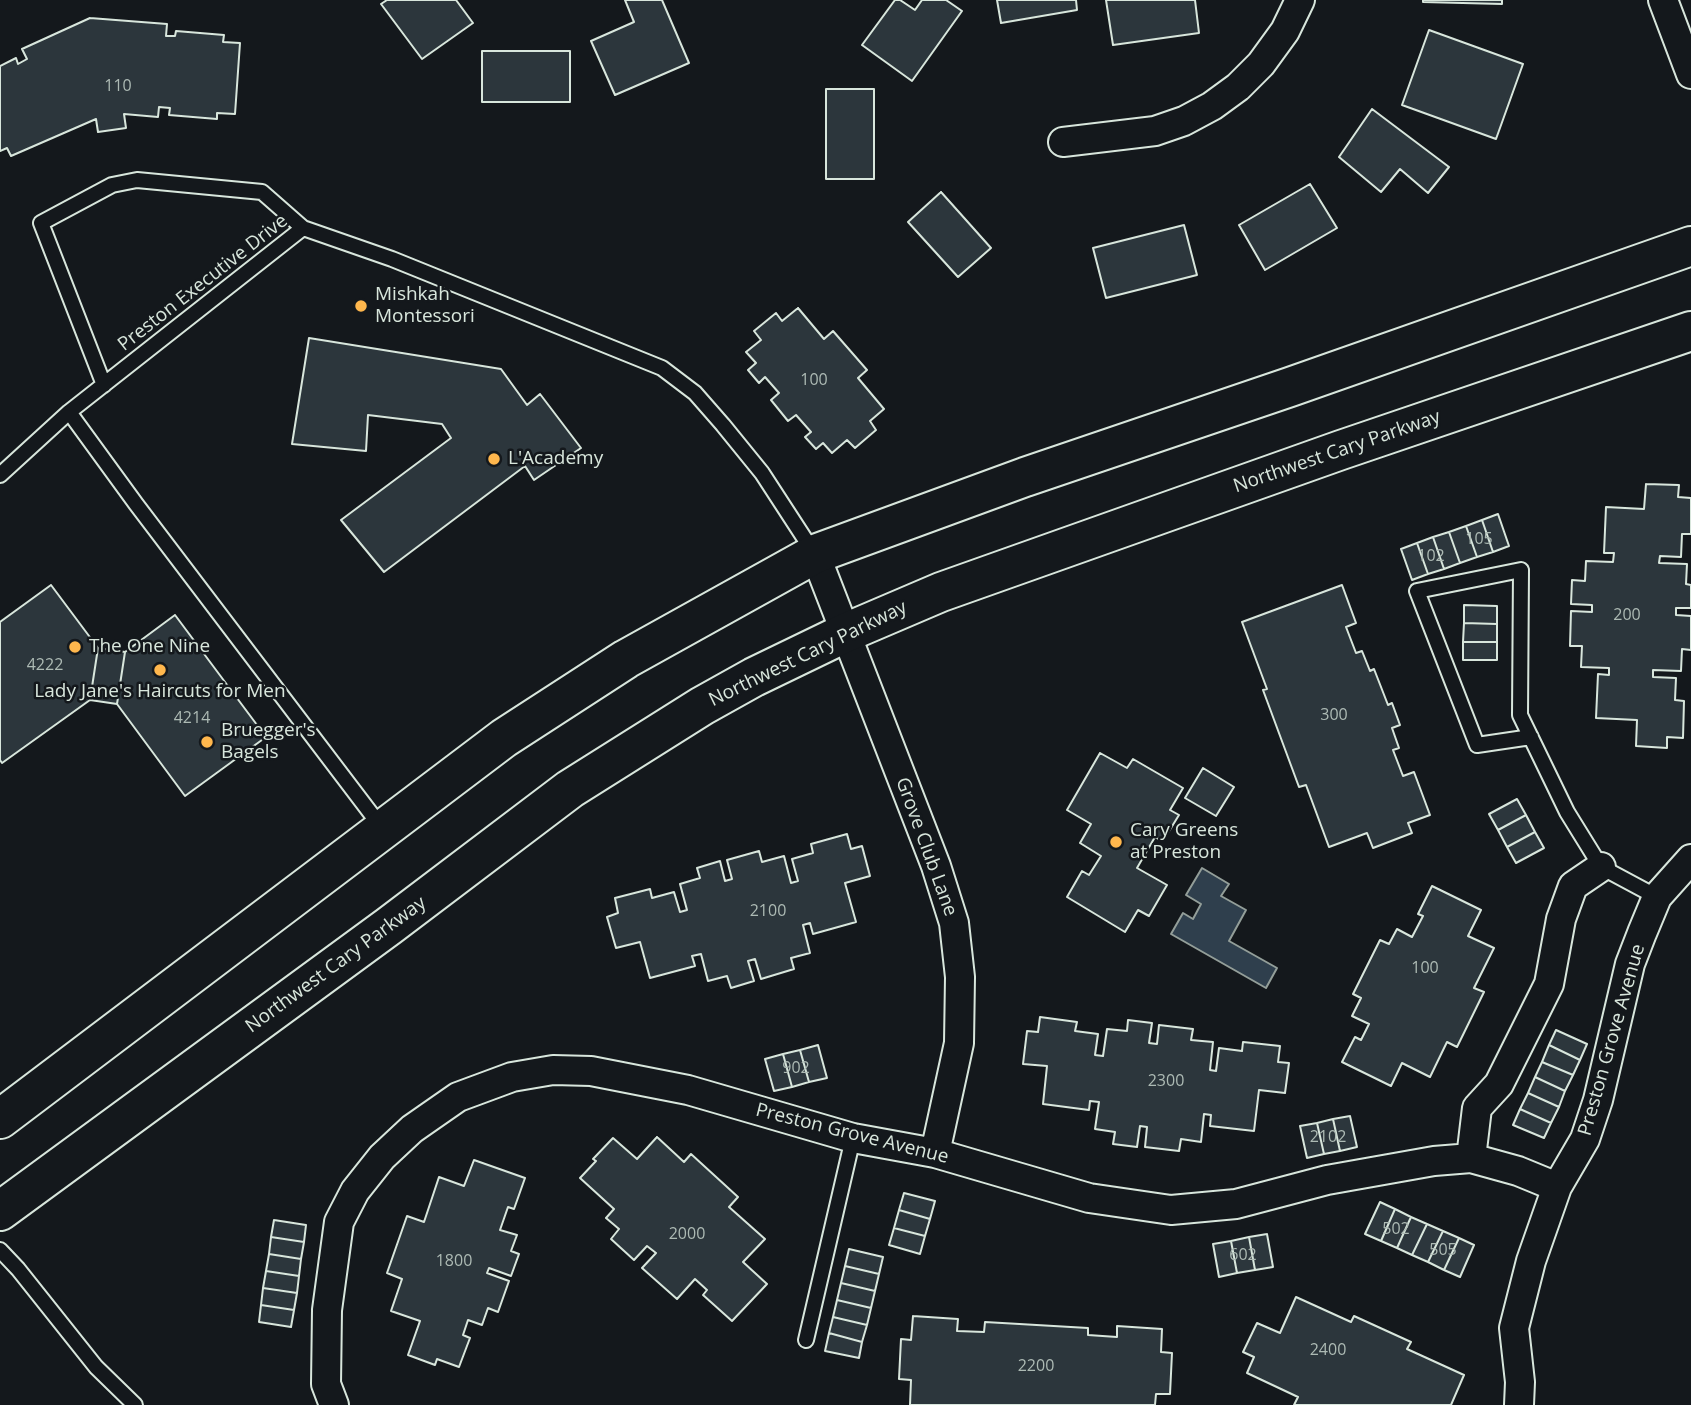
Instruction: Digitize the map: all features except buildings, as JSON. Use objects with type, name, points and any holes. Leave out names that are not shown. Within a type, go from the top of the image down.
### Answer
[{"type":"main road","points":[[0,1119],[504,738],[626,659],[815,554],[1025,477],[1691,246]]},
{"type":"main road","name":"Northwest Cary Parkway","points":[[0,1211],[378,934],[570,789],[702,706],[754,677],[845,633],[942,592],[1691,331]]},
{"type":"street","points":[[1063,142],[1155,131],[1184,121],[1212,106],[1261,64],[1285,31],[1300,0]]},
{"type":"street","points":[[1662,0],[1691,74]]},
{"type":"street","name":"Grove Club Lane","points":[[815,554],[936,866],[954,923],[960,977],[959,1043],[935,1153]]},
{"type":"street","name":"Preston Grove Avenue","points":[[1519,1405],[1520,1382],[1514,1328],[1531,1261],[1557,1187],[1585,1139],[1598,1100],[1630,964],[1657,897],[1691,859]]},
{"type":"street","points":[[1471,1158],[1477,1108],[1499,1084],[1549,984],[1561,919],[1573,886],[1601,867]]},
{"type":"street","name":"Preston Grove Avenue","points":[[334,1405],[326,1384],[327,1310],[339,1222],[355,1191],[382,1157],[412,1129],[458,1097],[512,1077],[553,1070],[591,1071],[688,1090],[853,1138],[935,1153],[1089,1198],[1171,1210],[1236,1203],[1327,1180],[1434,1161],[1471,1158],[1518,1171],[1557,1187]]},
{"type":"lane","points":[[104,385],[41,223],[112,185],[137,180],[262,192],[303,228]]},
{"type":"lane","name":"Preston Executive Drive","points":[[1,473],[69,412],[303,228],[392,259],[662,368],[695,393],[723,425],[762,473],[815,554]]},
{"type":"lane","points":[[69,412],[382,828]]},
{"type":"lane","points":[[1531,737],[1477,746],[1417,591],[1521,570],[1520,715],[1531,737],[1567,812],[1601,867],[1657,897]]},
{"type":"lane","points":[[806,1340],[853,1138]]},
{"type":"lane","points":[[0,1250],[96,1367],[135,1405]]},
{"type":"water","points":[[1202,868],[1229,884],[1221,896],[1246,910],[1229,941],[1277,968],[1266,988],[1171,934],[1183,913],[1193,919],[1201,904],[1186,895]]},
{"type":"place","name":"Mishkah Montessori","points":[[361,306]]},
{"type":"place","name":"L'Academy","points":[[494,459]]},
{"type":"place","name":"The One Nine","points":[[75,647]]},
{"type":"place","name":"Lady Jane's Haircuts for Men","points":[[160,670]]},
{"type":"place","name":"Bruegger's Bagels","points":[[207,742]]},
{"type":"place","name":"Cary Greens at Preston","points":[[1116,842]]}]
